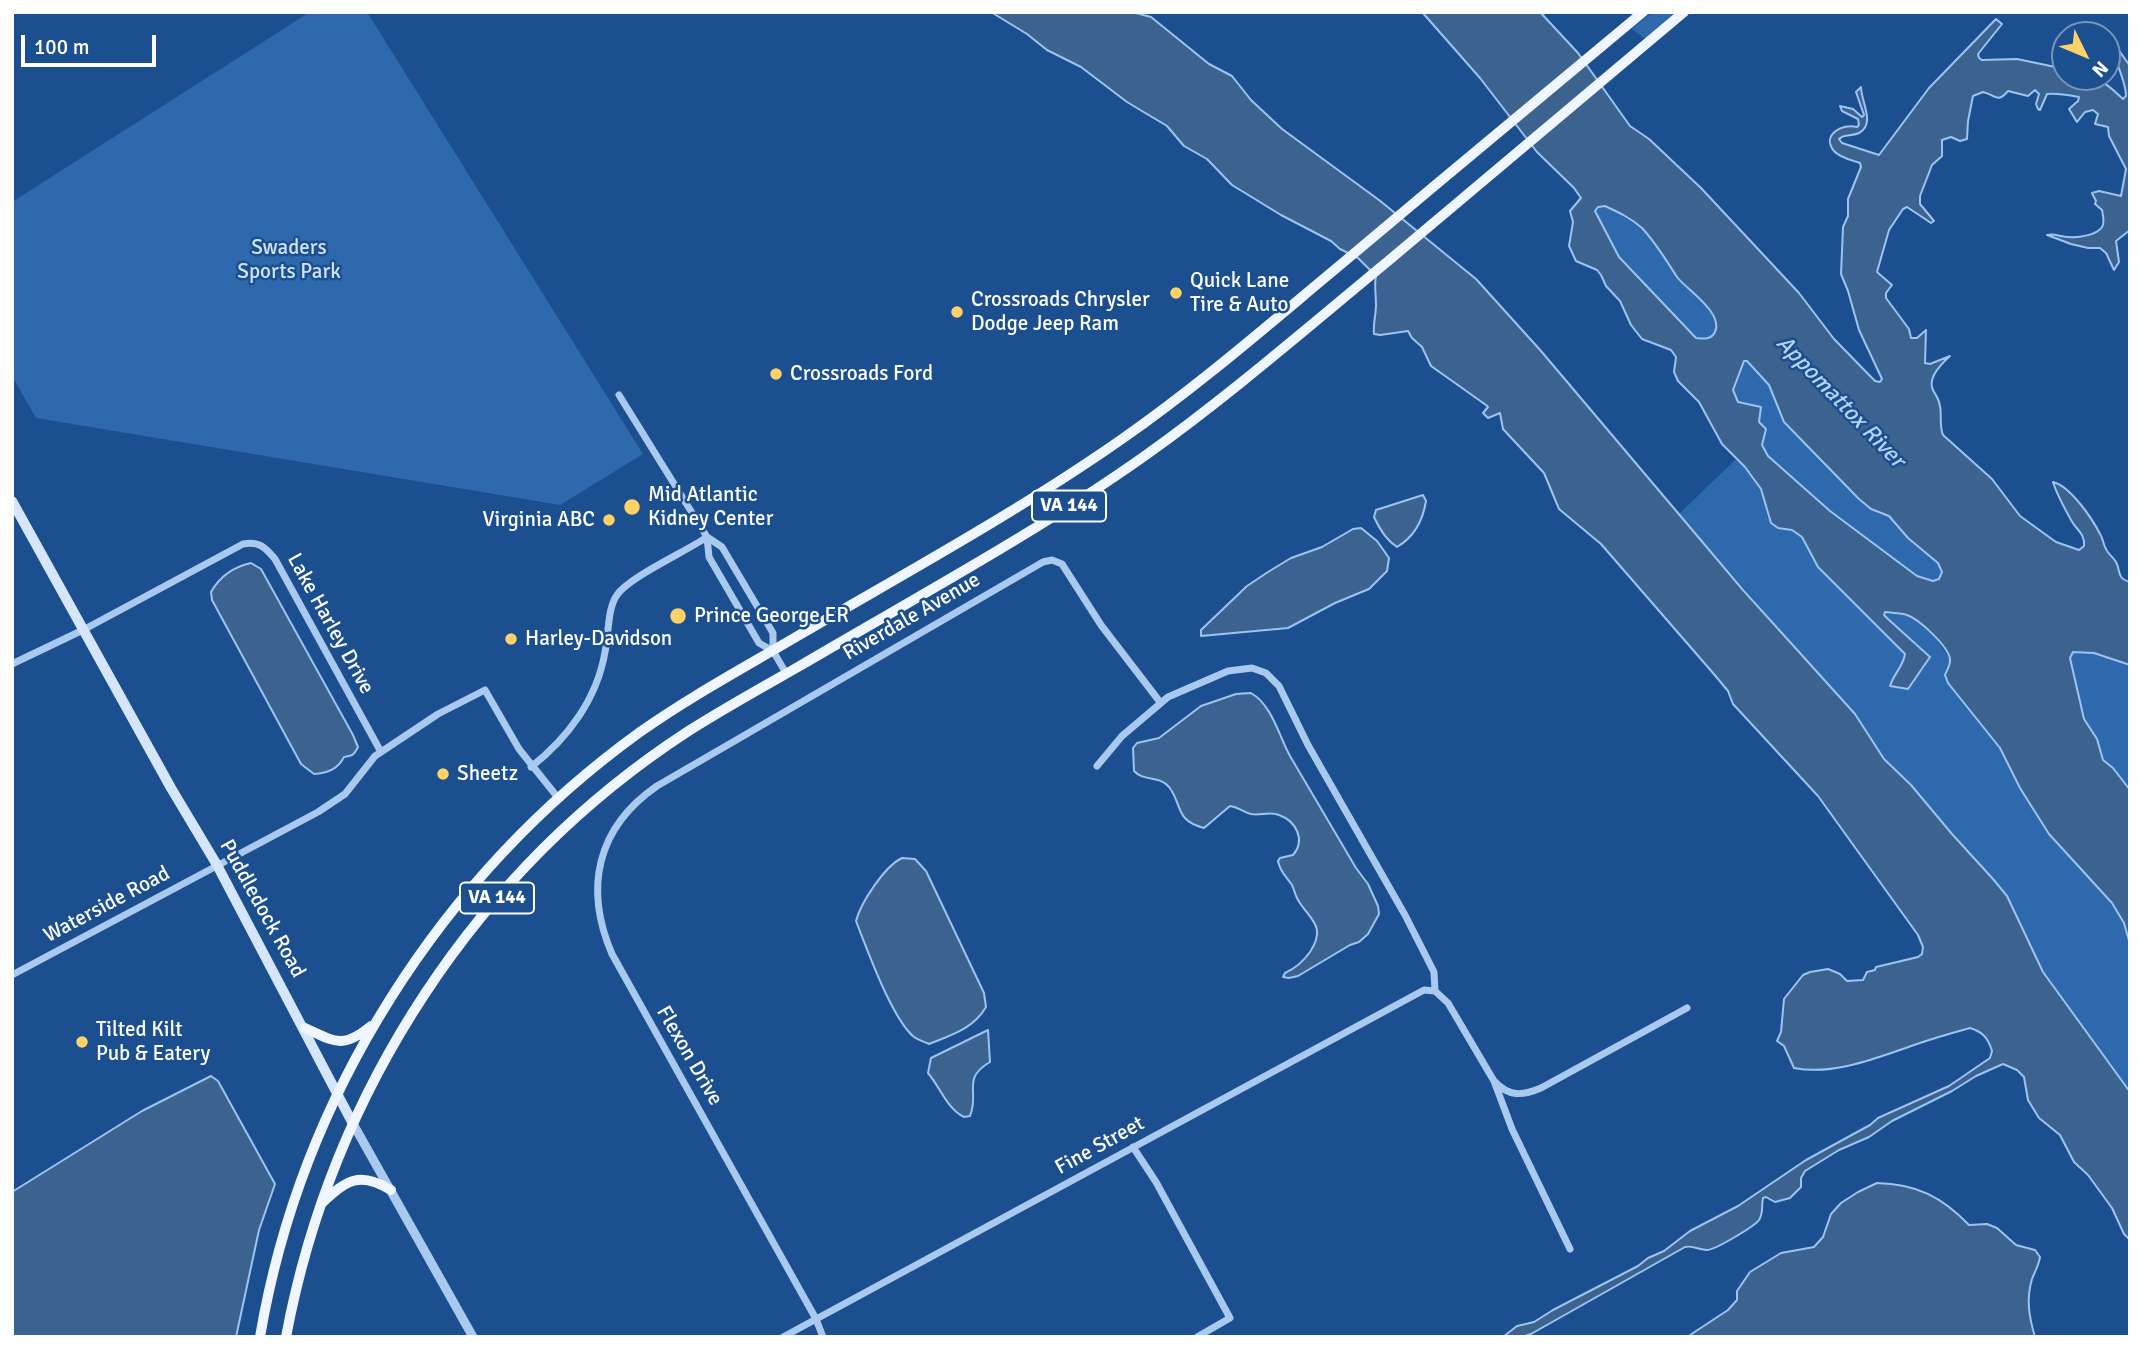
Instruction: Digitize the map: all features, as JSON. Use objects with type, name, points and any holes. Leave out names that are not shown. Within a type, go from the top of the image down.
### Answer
[{"type":"main road","name":"VA 144","points":[[260,1337],[278,1253],[296,1195],[337,1094],[402,979],[455,908],[513,842],[559,799],[643,730],[1051,486],[1091,461],[1192,388],[1643,12]]},
{"type":"main road","name":"VA 144","points":[[286,1337],[301,1266],[320,1205],[352,1122],[389,1051],[440,970],[526,866],[591,805],[688,732],[1050,518],[1120,473],[1199,415],[1331,309],[1684,12]]},
{"type":"main road","name":"Puddledock Road","points":[[12,501],[171,788],[218,865],[352,1122]]},
{"type":"main road","points":[[305,1028],[340,1042],[350,1041],[376,1022]]},
{"type":"main road","points":[[320,1205],[335,1191],[354,1180],[371,1180],[391,1190]]},
{"type":"street","points":[[619,395],[707,537],[722,547],[773,633],[773,651]]},
{"type":"street","points":[[707,537],[709,557],[759,643],[773,651],[786,673]]},
{"type":"street","points":[[559,799],[531,767],[554,749],[572,727],[601,673],[612,605],[617,594],[633,581],[707,537]]},
{"type":"street","name":"Lake Harley Drive","points":[[83,630],[243,544],[254,542],[265,547],[275,559],[380,752]]},
{"type":"street","name":"Riverdale Avenue","points":[[636,802],[657,786],[713,753],[1043,562],[1052,560],[1062,564],[1101,625],[1160,702]]},
{"type":"street","points":[[12,664],[83,630]]},
{"type":"street","points":[[1097,766],[1122,736],[1160,702],[1184,688],[1240,668],[1258,670],[1273,679],[1405,915],[1434,972],[1435,991],[1452,1009],[1493,1081],[1512,1129],[1570,1249]]},
{"type":"street","name":"Waterside Road","points":[[12,975],[318,812],[345,794],[380,752],[438,714],[485,690],[531,767]]},
{"type":"street","name":"Flexon Drive","points":[[636,802],[612,834],[599,870],[597,904],[603,934],[653,1030],[816,1319],[823,1337]]},
{"type":"street","name":"Fine Street","points":[[783,1337],[1394,1005],[1424,990],[1435,991]]},
{"type":"street","points":[[1493,1081],[1510,1093],[1527,1094],[1687,1008]]},
{"type":"street","name":"Puddledock Road","points":[[352,1122],[473,1337]]},
{"type":"street","points":[[1133,1147],[1156,1182],[1230,1318],[1197,1337]]},
{"type":"green space","name":"Swaders Sports Park","points":[[310,12],[367,12],[643,454],[560,505],[36,418],[12,376],[12,202]]},
{"type":"green space","points":[[1652,12],[1678,12],[1645,39],[1632,29]]},
{"type":"green space","points":[[1605,206],[1642,228],[1682,282],[1710,309],[1716,324],[1715,332],[1709,338],[1696,338],[1619,257],[1595,211],[1598,207]]},
{"type":"green space","points":[[1743,361],[1747,361],[1769,385],[1784,422],[1859,499],[1871,509],[1889,516],[1908,538],[1938,563],[1942,572],[1939,579],[1933,581],[1917,576],[1830,511],[1768,456],[1761,445],[1758,405],[1738,402],[1733,390]]},
{"type":"green space","points":[[1736,459],[1761,489],[1768,518],[1778,528],[1792,530],[1803,537],[1818,567],[1905,654],[1904,665],[1892,679],[1912,680],[1925,667],[1925,651],[1888,619],[1884,612],[1909,616],[1934,636],[1950,659],[1945,675],[1948,683],[2000,748],[2020,788],[2049,834],[2112,903],[2124,923],[2130,944],[2130,1092],[2043,972],[2007,896],[1911,785],[1884,759],[1824,680],[1679,514]]},
{"type":"green space","points":[[2072,652],[2094,653],[2130,665],[2130,790],[2103,760],[2097,739],[2084,719],[2070,658]]},
{"type":"water","points":[[991,12],[1132,12],[1151,17],[1209,64],[1232,76],[1251,100],[1282,129],[1379,200],[1476,279],[1541,351],[1743,590],[1855,714],[1884,759],[1911,785],[2007,896],[2043,972],[2130,1092],[2130,1240],[2124,1234],[2112,1208],[2088,1175],[2074,1162],[2060,1135],[2039,1118],[2028,1100],[2024,1077],[2017,1070],[2003,1064],[1892,1121],[1869,1137],[1839,1150],[1805,1171],[1801,1178],[1801,1187],[1790,1198],[1775,1202],[1763,1198],[1759,1220],[1726,1242],[1707,1250],[1685,1247],[1531,1334],[1503,1337],[1517,1326],[1534,1322],[1664,1251],[1690,1231],[1738,1206],[1806,1160],[1878,1118],[1949,1086],[1990,1058],[1992,1051],[1987,1039],[1970,1028],[1856,1064],[1825,1069],[1794,1068],[1784,1046],[1777,1041],[1781,1032],[1784,999],[1803,975],[1828,969],[1840,974],[1847,981],[1863,980],[1867,972],[1875,970],[1876,967],[1918,957],[1922,954],[1923,947],[1918,935],[1818,796],[1733,704],[1728,691],[1601,544],[1559,509],[1544,473],[1503,429],[1500,413],[1488,418],[1483,413],[1488,407],[1431,366],[1422,347],[1408,331],[1374,334],[1376,276],[1358,258],[1232,185],[1207,159],[1184,146],[1167,126],[1127,102],[1081,67],[1047,50]]},
{"type":"water","name":"Appomattox River","points":[[1422,12],[1540,12],[1578,53],[1630,126],[1649,139],[1701,188],[1799,293],[1834,339],[1875,381],[1880,382],[1882,379],[1859,330],[1841,274],[1843,227],[1848,216],[1848,199],[1861,167],[1860,163],[1834,151],[1831,145],[1830,140],[1835,132],[1859,125],[1858,119],[1842,111],[1840,106],[1853,109],[1862,117],[1864,115],[1856,92],[1861,87],[1867,118],[1864,129],[1839,139],[1842,143],[1879,155],[1929,88],[1996,19],[2002,24],[1978,54],[1979,58],[2017,59],[2051,66],[2051,91],[2114,91],[2123,99],[2126,90],[2121,74],[2121,53],[2130,66],[2130,230],[2116,241],[2119,262],[2114,270],[2106,253],[2100,248],[2071,244],[2047,235],[2077,237],[2096,232],[2102,227],[2104,219],[2092,193],[2099,191],[2121,196],[2126,169],[2109,136],[2108,127],[2095,124],[2098,114],[2093,110],[2085,112],[2077,122],[2069,109],[2079,97],[2047,94],[2040,110],[2038,109],[2036,104],[2039,94],[2035,90],[2028,96],[2008,91],[1999,98],[1983,92],[1973,96],[1967,139],[1960,141],[1951,137],[1942,140],[1942,156],[1932,165],[1920,196],[1920,204],[1934,221],[1931,223],[1907,207],[1903,209],[1889,230],[1877,272],[1892,285],[1886,298],[1909,329],[1911,338],[1917,338],[1926,330],[1925,363],[1930,364],[1950,356],[1939,367],[1932,381],[1940,404],[1943,435],[1992,479],[2020,516],[2056,542],[2079,550],[2084,546],[2083,538],[2066,511],[2053,482],[2060,485],[2092,520],[2121,576],[2130,582],[2130,665],[2094,653],[2073,652],[2070,658],[2084,719],[2097,739],[2103,760],[2130,790],[2130,944],[2124,923],[2112,903],[2049,834],[2020,788],[2000,748],[1948,683],[1945,675],[1950,659],[1944,647],[1912,618],[1904,614],[1885,612],[1884,615],[1888,619],[1930,657],[1908,689],[1890,686],[1905,654],[1818,567],[1802,537],[1792,530],[1778,528],[1771,523],[1761,489],[1745,467],[1722,444],[1699,402],[1678,381],[1674,372],[1676,357],[1671,350],[1642,339],[1631,325],[1620,301],[1606,286],[1597,270],[1576,261],[1569,246],[1573,222],[1570,211],[1581,198],[1537,152],[1480,78]],"holes":[[[1605,206],[1642,228],[1677,277],[1710,310],[1716,325],[1715,332],[1709,338],[1696,338],[1619,257],[1595,211],[1598,207]],[[1744,361],[1769,385],[1784,422],[1859,499],[1871,509],[1889,516],[1908,538],[1938,563],[1942,572],[1939,579],[1933,581],[1917,576],[1830,511],[1768,456],[1762,445],[1766,429],[1759,422],[1761,407],[1738,402],[1733,390]]]},
{"type":"water","points":[[1423,495],[1426,501],[1420,521],[1413,533],[1397,547],[1378,525],[1374,517],[1376,510]]},
{"type":"water","points":[[1361,528],[1377,541],[1389,558],[1387,571],[1369,589],[1335,603],[1288,628],[1201,636],[1201,630],[1247,586],[1291,558],[1322,547],[1353,529]]},
{"type":"water","points":[[251,563],[261,569],[358,747],[352,755],[344,757],[339,765],[328,771],[314,774],[301,764],[212,600],[211,592],[223,577],[238,567]]},
{"type":"water","points":[[1251,693],[1270,713],[1290,756],[1368,884],[1378,906],[1379,914],[1368,934],[1359,942],[1298,976],[1289,978],[1283,977],[1285,973],[1305,959],[1317,936],[1315,924],[1298,900],[1278,861],[1293,855],[1297,849],[1299,837],[1294,826],[1276,814],[1251,814],[1230,806],[1204,828],[1194,825],[1183,816],[1165,783],[1134,771],[1133,748],[1137,743],[1159,738],[1201,706],[1236,694]]},
{"type":"water","points":[[902,858],[915,859],[926,871],[984,993],[986,1007],[975,1020],[962,1030],[929,1044],[914,1037],[897,1015],[856,921],[874,885]]},
{"type":"water","points":[[988,1030],[990,1062],[976,1074],[973,1107],[970,1116],[964,1117],[948,1103],[928,1073],[931,1058]]},
{"type":"water","points":[[211,1076],[218,1081],[275,1184],[259,1230],[236,1337],[12,1337],[12,1192],[142,1111]]},
{"type":"water","points":[[1877,1183],[1917,1189],[1939,1200],[1969,1225],[1987,1224],[1997,1228],[2016,1245],[2035,1250],[2040,1257],[2030,1286],[2029,1301],[2035,1337],[1687,1337],[1728,1310],[1737,1300],[1737,1291],[1750,1272],[1781,1253],[1814,1247],[1823,1237],[1831,1214],[1841,1203]]},
{"type":"place","name":"Quick Lane Tire & Auto","points":[[1176,293]]},
{"type":"place","name":"Crossroads Chrysler Dodge Jeep Ram","points":[[957,312]]},
{"type":"place","name":"Crossroads Ford","points":[[776,374]]},
{"type":"place","name":"Mid Atlantic Kidney Center","points":[[632,507]]},
{"type":"place","name":"Virginia ABC","points":[[609,520]]},
{"type":"place","name":"Prince George ER","points":[[678,616]]},
{"type":"place","name":"Harley-Davidson","points":[[511,639]]},
{"type":"place","name":"Sheetz","points":[[443,774]]},
{"type":"place","name":"Tilted Kilt Pub & Eatery","points":[[82,1042]]}]
